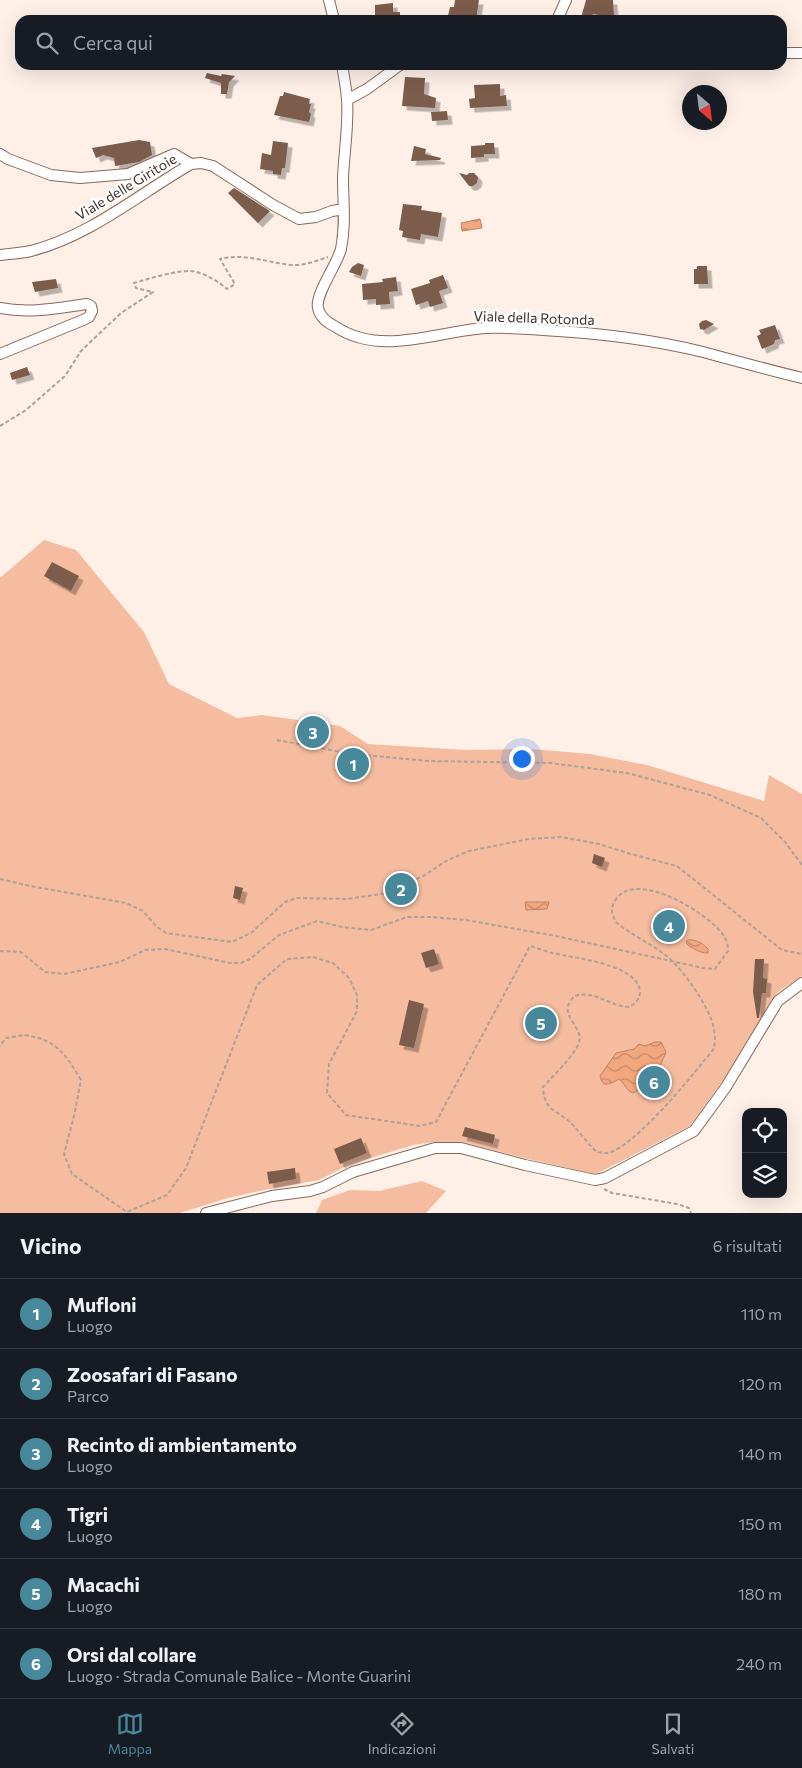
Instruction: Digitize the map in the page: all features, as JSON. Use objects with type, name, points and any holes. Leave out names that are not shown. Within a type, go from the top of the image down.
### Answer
[{"type":"street","points":[[329,0],[333,15]]},
{"type":"street","points":[[559,15],[566,0]]},
{"type":"street","points":[[787,53],[802,53]]},
{"type":"street","name":"Viale della Rotonda","points":[[343,70],[347,100],[343,178],[344,231],[341,251],[320,294],[318,308],[325,320],[344,332],[363,339],[391,342],[416,340],[462,330],[489,328],[576,332],[703,352],[802,378]]},
{"type":"street","points":[[347,100],[367,90],[393,70]]},
{"type":"street","points":[[0,154],[8,159],[51,174],[80,178],[128,174],[174,154],[191,164]]},
{"type":"street","name":"Viale delle Giritoie","points":[[0,255],[30,251],[61,240],[95,224],[191,164],[201,163],[213,166],[273,205],[299,219],[316,217],[344,209]]},
{"type":"street","points":[[0,308],[18,310],[59,309],[87,304],[91,306],[92,311],[89,317],[83,320],[0,354]]},
{"type":"street","points":[[206,1213],[272,1196],[310,1191],[353,1172],[434,1148],[461,1148],[525,1165],[595,1180],[604,1178],[694,1131],[726,1087],[778,1001],[802,983]]},
{"type":"path","points":[[0,426],[26,410],[64,376],[81,351],[121,313],[153,292],[136,288],[134,283],[152,277],[192,271],[217,280],[227,289],[235,284],[220,259],[254,257],[291,265],[312,263],[341,251]]},
{"type":"path","points":[[276,740],[352,754],[419,760],[550,763],[627,772],[710,795],[762,818],[785,842],[802,865]]},
{"type":"path","points":[[0,879],[126,903],[143,911],[156,926],[166,933],[232,942],[251,933],[286,902],[297,898],[347,899],[388,893],[425,875],[446,861],[470,851],[529,838],[561,837],[599,844],[677,866],[782,950],[802,954]]},
{"type":"path","points":[[0,951],[21,952],[46,972],[64,974],[120,962],[145,950],[165,949],[230,963],[241,963],[250,959],[279,935],[317,921],[342,927],[371,930],[407,917],[466,920],[556,936],[672,961],[702,968],[715,968],[728,951],[727,942],[723,935],[699,913],[674,898],[658,892],[636,889],[620,894],[612,903],[612,915],[616,922],[672,961],[697,993],[710,1015],[714,1031],[714,1047],[684,1087],[664,1108],[631,1139],[606,1154],[597,1152],[580,1132],[549,1108],[543,1098],[543,1087],[577,1048],[580,1040],[579,1032],[569,1014],[568,1006],[574,996],[589,994],[623,1007],[629,1007],[639,999],[638,985],[633,978],[608,964],[552,953],[530,946],[436,1122],[420,1126],[346,1114],[327,1093],[329,1064],[357,1011],[357,995],[350,978],[333,963],[313,957],[287,959],[257,985],[186,1168],[166,1195],[127,1212],[72,1174],[64,1154],[81,1080],[68,1058],[55,1044],[29,1035],[6,1038],[0,1046]]},
{"type":"path","points":[[595,1180],[600,1187],[612,1193],[677,1204],[689,1208],[691,1213]]},
{"type":"shaded area","points":[[44,540],[76,550],[144,632],[169,684],[237,718],[262,715],[340,726],[368,744],[466,750],[531,749],[590,754],[647,765],[764,801],[769,775],[802,794],[802,976],[778,992],[737,1061],[690,1126],[594,1174],[463,1142],[434,1142],[413,1145],[348,1165],[319,1180],[228,1198],[180,1213],[0,1213],[0,578]]},
{"type":"shaded area","points":[[422,1181],[446,1191],[426,1213],[316,1213],[322,1200],[350,1190],[379,1191]]},
{"type":"water","points":[[480,219],[482,228],[462,231],[461,223]]},
{"type":"water","points":[[525,902],[549,902],[547,909],[526,910]]},
{"type":"water","points":[[687,940],[701,943],[708,949],[708,953],[700,952],[690,947],[686,943]]},
{"type":"water","points":[[661,1042],[666,1052],[654,1075],[637,1090],[633,1093],[631,1092],[619,1079],[610,1084],[603,1083],[600,1076],[616,1053],[634,1049],[639,1044],[645,1046]]},
{"type":"building","points":[[455,0],[479,0],[477,15],[448,15],[450,7],[454,7]]},
{"type":"building","points":[[586,0],[613,0],[614,15],[582,15]]},
{"type":"building","points":[[393,3],[393,12],[400,12],[400,15],[375,15],[375,5]]},
{"type":"building","points":[[207,73],[235,76],[229,82],[227,94],[221,94],[221,83],[205,78]]},
{"type":"building","points":[[405,77],[425,78],[424,94],[436,98],[435,108],[402,106]]},
{"type":"building","points":[[500,84],[500,96],[506,95],[507,106],[470,108],[469,99],[475,98],[474,85]]},
{"type":"building","points":[[284,92],[310,99],[309,112],[311,114],[309,122],[274,115],[280,96],[283,96]]},
{"type":"building","points":[[447,111],[448,120],[432,121],[431,112]]},
{"type":"building","points":[[139,140],[150,142],[152,155],[139,162],[115,166],[114,158],[103,155],[96,158],[92,148]]},
{"type":"building","points":[[273,141],[288,143],[285,168],[282,168],[281,175],[273,174],[273,171],[260,169],[262,153],[271,155]]},
{"type":"building","points":[[485,143],[494,143],[495,154],[484,154],[484,157],[471,158],[471,146],[485,145]]},
{"type":"building","points":[[414,146],[426,149],[425,154],[441,158],[440,160],[411,161]]},
{"type":"building","points":[[459,173],[467,175],[474,173],[478,177],[477,183],[469,186]]},
{"type":"building","points":[[234,188],[270,211],[258,223],[228,193]]},
{"type":"building","points":[[403,204],[422,206],[421,210],[442,213],[438,237],[421,234],[420,240],[402,237],[403,231],[399,230]]},
{"type":"building","points":[[358,263],[364,265],[361,276],[349,272]]},
{"type":"building","points":[[697,266],[707,266],[708,284],[694,284],[694,269],[697,269]]},
{"type":"building","points":[[443,275],[448,288],[439,291],[443,303],[430,307],[428,301],[416,305],[411,289],[430,283],[429,280]]},
{"type":"building","points":[[396,277],[398,291],[389,292],[390,304],[376,305],[376,299],[363,300],[362,284],[383,282],[382,279]]},
{"type":"building","points":[[56,279],[58,288],[35,292],[32,282]]},
{"type":"building","points":[[706,320],[714,324],[704,330],[700,329],[699,324]]},
{"type":"building","points":[[775,325],[780,339],[775,340],[774,344],[762,349],[757,336],[761,334],[759,330]]},
{"type":"building","points":[[27,367],[30,375],[12,380],[10,373]]},
{"type":"building","points":[[52,562],[79,576],[71,591],[44,576]]},
{"type":"building","points":[[594,854],[605,858],[602,867],[592,863]]},
{"type":"building","points":[[235,886],[243,888],[240,900],[233,898]]},
{"type":"building","points":[[434,949],[439,964],[426,968],[421,953]]},
{"type":"building","points":[[755,959],[764,959],[763,978],[767,979],[766,993],[762,993],[759,1018],[757,1018],[753,992]]},
{"type":"building","points":[[409,1000],[424,1004],[414,1048],[399,1045]]},
{"type":"building","points":[[465,1127],[495,1135],[493,1144],[462,1136]]},
{"type":"building","points":[[361,1138],[367,1153],[340,1164],[334,1149]]},
{"type":"building","points":[[295,1168],[296,1179],[269,1184],[267,1172]]},
{"type":"place","name":"Recinto di ambientamento","points":[[313,732]]},
{"type":"place","name":"Mufloni","points":[[353,764]]},
{"type":"place","name":"Zoosafari di Fasano","points":[[401,889]]},
{"type":"place","name":"Tigri","points":[[669,926]]},
{"type":"place","name":"Macachi","points":[[541,1023]]},
{"type":"place","name":"Orsi dal collare","points":[[654,1082]]}]
